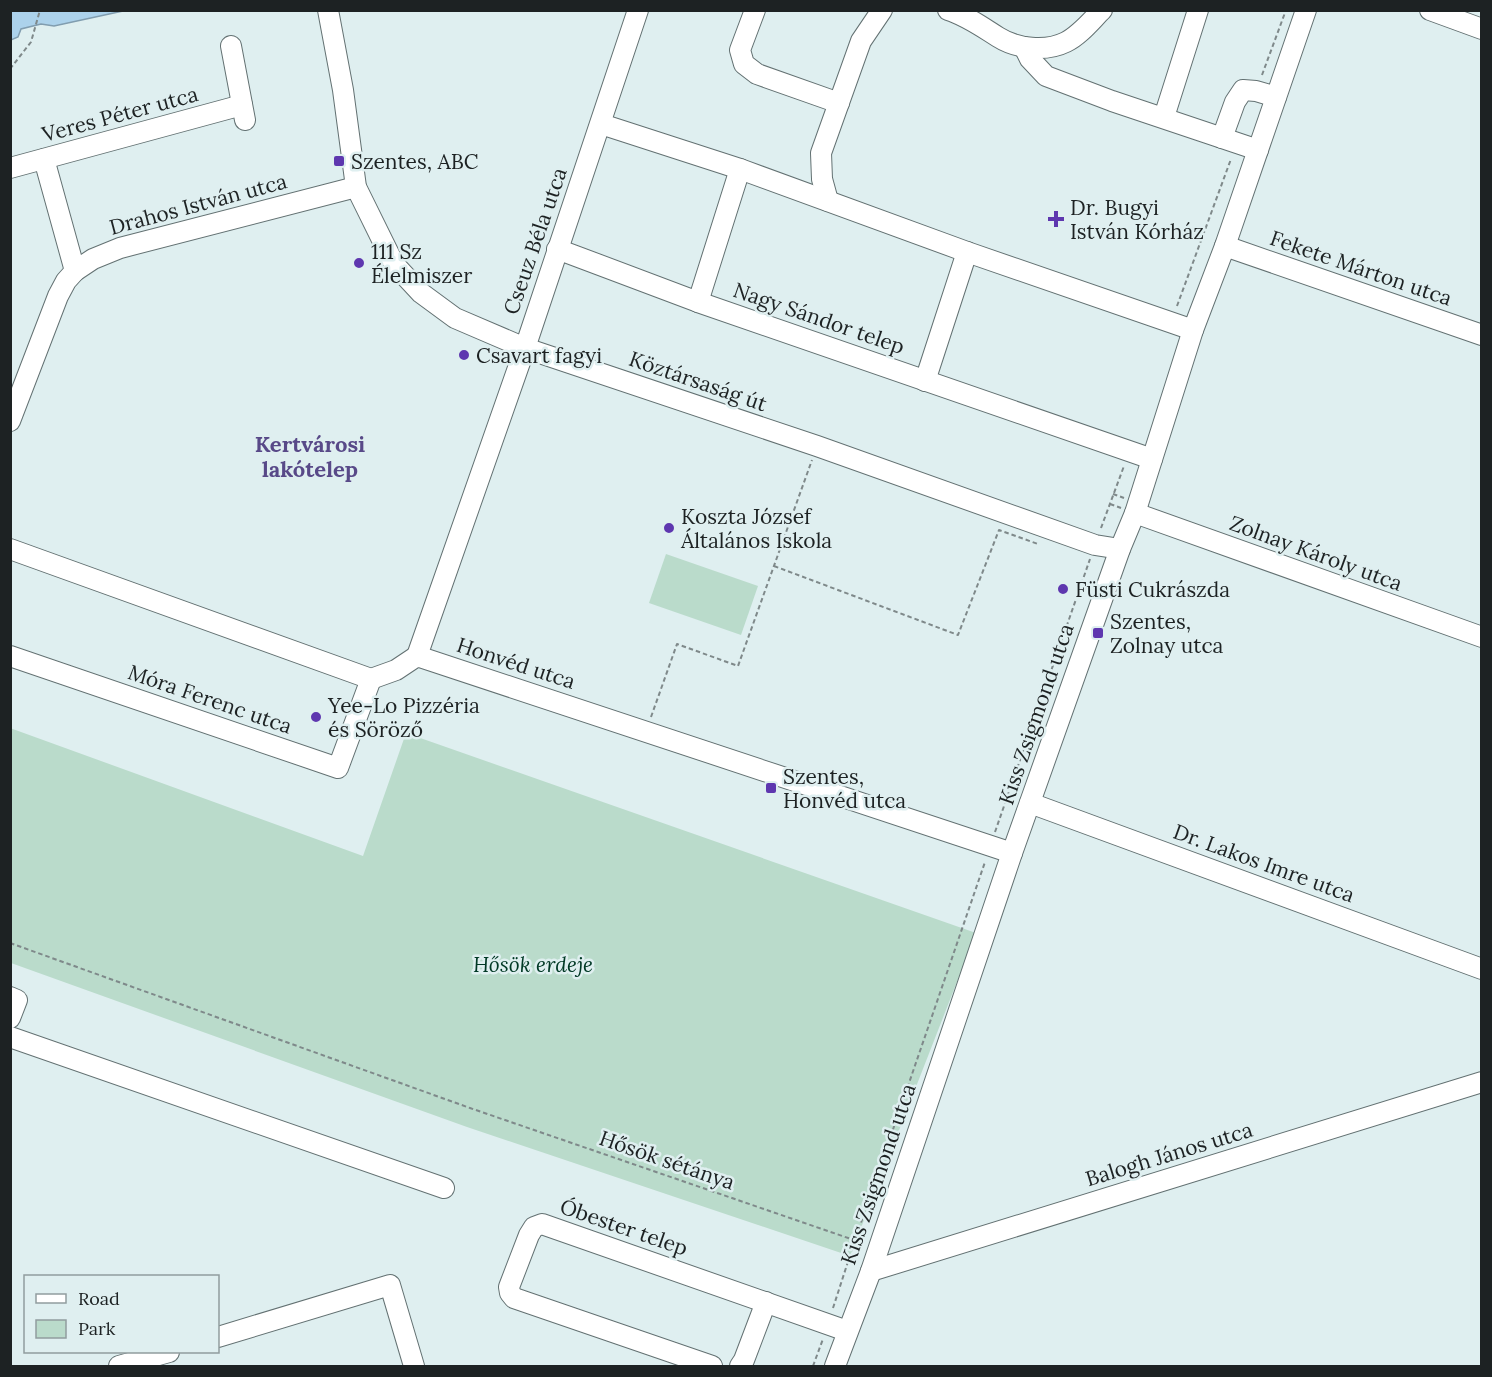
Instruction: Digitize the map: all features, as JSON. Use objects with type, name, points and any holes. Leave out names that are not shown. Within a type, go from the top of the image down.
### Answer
[{"type":"street","name":"Köztársaság út","points":[[328,10],[343,90],[356,187],[394,264],[421,292],[455,318],[525,348],[817,446],[1095,545],[1120,549]]},
{"type":"street","name":"Cseuz Béla utca","points":[[417,656],[525,348],[638,10]]},
{"type":"street","points":[[755,10],[741,50],[744,64],[757,74],[839,103]]},
{"type":"street","points":[[948,10],[1001,39],[1024,47],[1040,48],[1066,42],[1102,10]]},
{"type":"street","points":[[1164,117],[1198,10]]},
{"type":"street","name":"Kiss Zsigmond utca","points":[[835,1366],[871,1271],[1012,853],[1120,549],[1135,513],[1143,456],[1190,329],[1225,246],[1306,10]]},
{"type":"street","points":[[1430,10],[1482,29]]},
{"type":"street","points":[[828,201],[822,179],[820,153],[861,41],[880,11]]},
{"type":"street","name":"Veres Péter utca","points":[[10,168],[243,112],[231,46]]},
{"type":"street","points":[[1024,47],[1030,59],[1046,76],[1112,101],[1258,150]]},
{"type":"street","points":[[1230,141],[1235,102],[1243,90],[1276,97]]},
{"type":"street","points":[[601,124],[740,169],[967,252],[1190,329]]},
{"type":"street","points":[[44,159],[75,271]]},
{"type":"street","name":"Nagy Sándor telep","points":[[698,302],[740,169]]},
{"type":"street","name":"Drahos István utca","points":[[10,421],[58,296],[75,271],[93,259],[120,248],[356,187]]},
{"type":"street","name":"Fekete Márton utca","points":[[1225,246],[1482,335]]},
{"type":"street","name":"Nagy Sándor telep","points":[[557,249],[698,302],[1143,456]]},
{"type":"street","name":"Nagy Sándor telep","points":[[925,381],[967,252]]},
{"type":"street","name":"Zolnay Károly utca","points":[[1135,513],[1482,637]]},
{"type":"street","points":[[10,549],[371,678],[396,670],[417,656]]},
{"type":"street","name":"Móra Ferenc utca","points":[[10,656],[338,768],[371,678]]},
{"type":"street","name":"Honvéd utca","points":[[417,656],[1012,853]]},
{"type":"street","name":"Dr. Lakos Imre utca","points":[[1030,803],[1482,969]]},
{"type":"street","points":[[10,998],[17,1000],[10,1018]]},
{"type":"street","points":[[10,1037],[444,1188]]},
{"type":"street","name":"Balogh János utca","points":[[871,1271],[1482,1082]]},
{"type":"street","name":"Óbester telep","points":[[712,1366],[514,1298],[509,1287],[534,1227],[542,1224],[848,1331]]},
{"type":"street","points":[[219,1337],[390,1285],[414,1366]]},
{"type":"street","points":[[740,1366],[766,1302]]},
{"type":"street","points":[[119,1366],[165,1353]]},
{"type":"path","points":[[10,69],[26,51],[40,10]]},
{"type":"path","points":[[1256,91],[1286,10]]},
{"type":"path","points":[[1190,329],[1176,307],[1230,141]]},
{"type":"path","points":[[646,731],[677,644],[738,666],[817,446]]},
{"type":"path","points":[[813,1366],[1095,545],[1126,461],[1143,456]]},
{"type":"path","points":[[774,566],[958,635],[999,531],[1039,544]]},
{"type":"path","name":"Hősök sétánya","points":[[10,943],[470,1108],[855,1240]]},
{"type":"green space","points":[[666,554],[758,586],[741,635],[649,603]]},
{"type":"green space","name":"Hősök erdeje","points":[[10,728],[363,856],[406,733],[976,933],[850,1256],[467,1127],[11,963]]},
{"type":"water","points":[[10,11],[123,11],[54,26],[41,24],[21,29],[18,37],[11,40]]},
{"type":"place","name":"Szentes, ABC","points":[[339,161]]},
{"type":"place","name":"Dr. Bugyi István Kórház","points":[[1056,219]]},
{"type":"place","name":"111 Sz Élelmiszer","points":[[359,263]]},
{"type":"place","name":"Csavart fagyi","points":[[464,355]]},
{"type":"place","name":"Koszta József Általános Iskola","points":[[669,528]]},
{"type":"place","name":"Füsti Cukrászda","points":[[1063,589]]},
{"type":"place","name":"Szentes, Zolnay utca","points":[[1098,633]]},
{"type":"place","name":"Yee-Lo Pizzéria és Söröző","points":[[316,717]]},
{"type":"place","name":"Szentes, Honvéd utca","points":[[771,788]]},
{"type":"district","name":"Kertvárosi lakótelep","points":[[310,456]]}]
